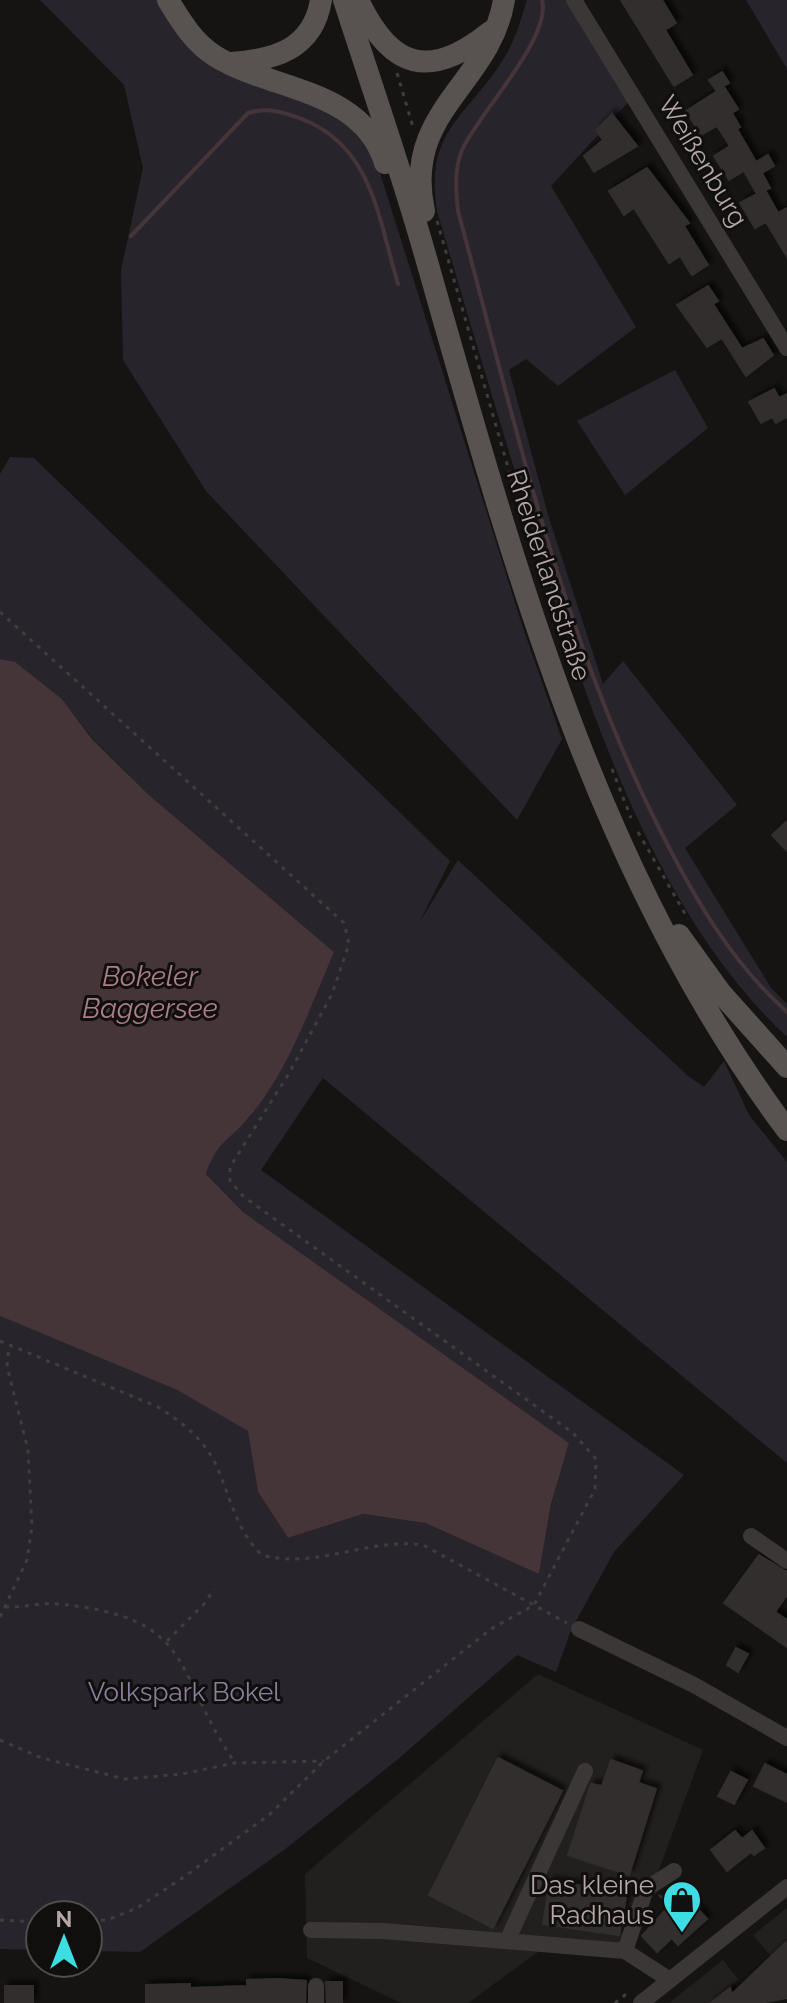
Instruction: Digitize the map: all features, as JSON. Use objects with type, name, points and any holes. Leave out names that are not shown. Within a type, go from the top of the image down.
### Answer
[{"type":"main road","points":[[168,0],[199,44],[229,63],[319,96],[346,110],[368,132],[381,151],[394,192],[409,202]]},
{"type":"main road","points":[[229,63],[277,57],[295,47],[313,27],[321,0]]},
{"type":"main road","name":"Rheiderlandstraße","points":[[344,0],[423,248],[506,541],[536,633],[596,790],[652,904],[725,1039],[787,1130]]},
{"type":"main road","points":[[358,0],[381,41],[398,56],[415,62],[450,59],[494,29]]},
{"type":"main road","points":[[423,248],[427,226],[419,181],[425,142],[434,121],[484,54],[504,0]]},
{"type":"main road","points":[[652,904],[683,939],[720,992],[787,1067]]},
{"type":"street","name":"Weißenburg","points":[[574,0],[787,348]]},
{"type":"street","points":[[751,1536],[787,1561]]},
{"type":"street","points":[[579,1629],[694,1685],[787,1738]]},
{"type":"street","points":[[507,1941],[585,1771]]},
{"type":"street","points":[[625,1951],[646,1889],[674,1871]]},
{"type":"street","points":[[641,2003],[787,1887]]},
{"type":"street","points":[[311,1930],[383,1931],[625,1951],[670,1980]]},
{"type":"street","points":[[316,1986],[316,2003]]},
{"type":"path","points":[[398,56],[395,68],[416,136],[425,142]]},
{"type":"path","points":[[435,213],[521,513]]},
{"type":"path","points":[[0,612],[344,923],[349,944],[332,994],[288,1075],[236,1152],[230,1167],[230,1181],[244,1197],[573,1433],[596,1459],[595,1489],[534,1605],[491,1629],[324,1761],[269,1815],[137,1908],[104,1920]]},
{"type":"path","points":[[0,624],[8,619]]},
{"type":"path","points":[[611,769],[635,827],[689,921]]},
{"type":"path","points":[[0,1341],[158,1407],[178,1419],[195,1434],[212,1459],[239,1525],[262,1555],[302,1560],[404,1542],[423,1545],[579,1629]]},
{"type":"path","points":[[0,1617],[27,1560],[32,1527],[28,1450],[7,1366],[9,1346]]},
{"type":"path","points":[[167,1641],[205,1603],[214,1589]]},
{"type":"path","points":[[5,1607],[25,1608],[54,1603],[119,1613],[141,1622],[167,1641],[235,1763]]},
{"type":"path","points":[[0,1740],[42,1758],[125,1779],[182,1774],[235,1763],[324,1761]]},
{"type":"path","points":[[0,1920],[24,1921]]},
{"type":"shaded area","points":[[538,1674],[703,1750],[631,1946],[553,1941],[468,2003],[401,2003],[307,1958],[305,1874]]},
{"type":"shaded area","points":[[787,1908],[787,1976],[753,1935]]},
{"type":"shaded area","points":[[723,1960],[738,1979],[730,1988],[738,2003],[669,2003]]},
{"type":"green space","points":[[40,0],[158,0],[188,45],[342,118],[375,157],[523,628],[562,739],[517,820],[206,491],[123,360],[121,270],[143,168],[124,85]]},
{"type":"green space","points":[[527,0],[568,0],[632,98],[551,186],[636,327],[558,386],[526,359],[509,370],[549,518],[603,684],[623,661],[737,805],[685,848],[771,988],[787,1004],[787,1037],[739,985],[696,927],[659,863],[627,795],[598,725],[550,585],[437,211],[435,184],[442,144],[506,56]]},
{"type":"green space","points":[[746,0],[787,0],[787,69]]},
{"type":"green space","points":[[675,370],[708,428],[625,495],[577,421]]},
{"type":"green space","name":"Volkspark Bokel","points":[[10,457],[34,458],[450,861],[419,923],[458,860],[688,1076],[704,1087],[724,1061],[749,1115],[787,1162],[787,1463],[323,1078],[261,1170],[684,1475],[614,1552],[571,1630],[556,1672],[517,1655],[397,1760],[284,1850],[140,1952],[104,1951],[104,1899],[24,1899],[24,1950],[0,1949],[0,1316],[177,1390],[249,1431],[258,1492],[288,1538],[363,1514],[425,1523],[539,1574],[551,1504],[569,1443],[243,1212],[206,1174],[216,1147],[250,1117],[334,952],[149,795],[92,738],[62,699],[15,663],[0,659],[0,474]]},
{"type":"water","name":"Bokeler Baggersee","points":[[0,659],[15,662],[62,699],[92,739],[149,795],[334,952],[298,1037],[276,1079],[243,1125],[220,1147],[206,1174],[243,1212],[569,1443],[551,1504],[539,1574],[425,1523],[363,1514],[288,1538],[258,1492],[248,1431],[177,1390],[0,1316]]},
{"type":"building","points":[[621,0],[662,0],[676,23],[665,30],[692,75],[674,86]]},
{"type":"building","points":[[722,72],[729,83],[716,90],[709,80]]},
{"type":"building","points":[[724,87],[738,109],[732,113],[740,127],[737,129],[756,162],[768,155],[774,166],[762,173],[770,188],[765,190],[778,213],[787,208],[787,257],[766,222],[755,228],[740,203],[757,194],[744,171],[729,180],[714,156],[730,146],[717,126],[701,135],[686,111]]},
{"type":"building","points":[[612,114],[637,146],[594,172],[584,156],[603,140],[596,130]]},
{"type":"building","points":[[647,168],[689,223],[684,226],[708,265],[692,275],[680,256],[669,263],[634,208],[624,215],[609,191]]},
{"type":"building","points":[[708,286],[718,301],[713,304],[742,349],[763,339],[773,355],[746,376],[722,338],[707,347],[677,305]]},
{"type":"building","points":[[774,389],[779,398],[787,394],[787,417],[776,423],[772,417],[761,423],[749,402]]},
{"type":"building","points":[[787,821],[787,851],[772,835]]},
{"type":"building","points":[[759,1555],[787,1572],[787,1595],[775,1612],[787,1620],[787,1647],[724,1603]]},
{"type":"building","points":[[736,1648],[748,1654],[738,1672],[727,1665]]},
{"type":"building","points":[[498,1758],[562,1791],[493,1928],[429,1895]]},
{"type":"building","points":[[611,1760],[642,1771],[638,1783],[656,1789],[629,1875],[568,1855],[591,1784],[602,1786]]},
{"type":"building","points":[[765,1764],[787,1775],[787,1802],[754,1786]]},
{"type":"building","points":[[731,1772],[747,1780],[734,1804],[718,1796]]},
{"type":"building","points":[[735,1831],[742,1839],[752,1831],[764,1848],[754,1855],[751,1852],[727,1871],[711,1850]]},
{"type":"building","points":[[550,1881],[627,1892],[619,1935],[543,1924]]},
{"type":"building","points":[[678,1887],[707,1919],[678,1945],[672,1938],[657,1952],[642,1936],[669,1906],[660,1896],[671,1898]]},
{"type":"building","points":[[787,1941],[787,1998],[761,2003],[711,2003],[730,1988],[732,1994]]},
{"type":"building","points":[[247,1980],[306,1981],[305,2003],[146,2003],[146,1985],[190,1984],[190,1988],[247,1986]]},
{"type":"building","points":[[326,1982],[342,1982],[342,2003],[327,2003]]},
{"type":"building","points":[[5,1986],[33,1986],[33,2003],[5,2003]]},
{"type":"waterway","points":[[542,0],[542,16],[525,55],[470,135],[459,157],[456,188],[458,211],[543,526],[595,681],[625,756],[700,904],[731,950],[787,1012]]},
{"type":"waterway","points":[[131,236],[248,113],[275,111],[302,119],[326,131],[344,147],[358,166],[378,210],[398,284]]},
{"type":"place","name":"Das kleine Radhaus","points":[[682,1934]]}]
